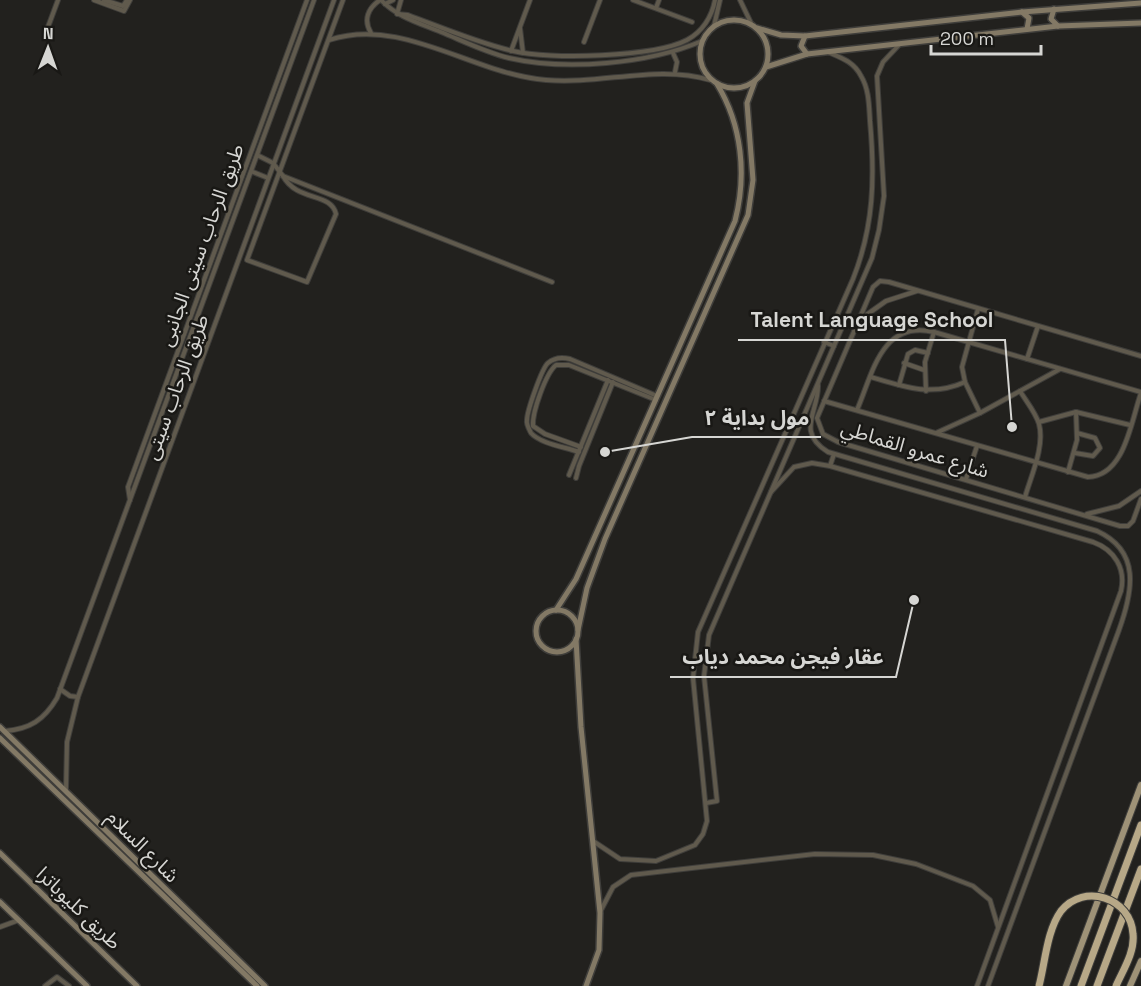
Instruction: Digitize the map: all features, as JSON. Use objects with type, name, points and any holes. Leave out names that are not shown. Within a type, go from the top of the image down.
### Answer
[{"type":"highway","points":[[1081,986],[1141,825]]},
{"type":"highway","points":[[1097,986],[1141,869]]},
{"type":"highway","points":[[1039,986],[1058,916],[1068,904],[1090,896],[1106,898],[1119,906],[1132,925],[1131,951],[1116,986]]},
{"type":"main road","points":[[1066,986],[1141,785]]},
{"type":"main road","points":[[1130,986],[1141,961]]},
{"type":"street","points":[[45,35],[58,0]]},
{"type":"street","points":[[94,0],[122,11],[126,9],[128,0]]},
{"type":"street","points":[[104,0],[123,6],[128,0]]},
{"type":"street","points":[[307,0],[314,1]]},
{"type":"street","name":"طريق الرحاب سيتى الجانبى","points":[[130,500],[128,487],[307,0]]},
{"type":"street","name":"طريق الرحاب سيتى","points":[[66,789],[67,742],[78,697],[334,0]]},
{"type":"street","points":[[259,156],[279,170],[293,190],[330,203],[335,210],[336,214],[310,279],[305,283],[247,260],[279,170],[343,0]]},
{"type":"street","points":[[371,33],[367,23],[369,12],[381,0],[397,14],[487,51],[537,62],[585,64],[673,53],[702,41],[714,26],[720,0]]},
{"type":"street","points":[[385,4],[393,0]]},
{"type":"street","points":[[397,14],[401,0]]},
{"type":"street","points":[[511,51],[530,0]]},
{"type":"street","points":[[584,42],[600,0]]},
{"type":"street","points":[[633,0],[692,22]]},
{"type":"street","points":[[656,8],[659,0]]},
{"type":"street","points":[[397,14],[408,15],[511,51],[569,57],[659,48],[677,44],[687,40],[704,26],[715,0]]},
{"type":"street","points":[[740,0],[767,47],[766,67]]},
{"type":"street","name":"طريق الرحاب سيتى","points":[[2,729],[32,726],[50,709],[60,689],[259,156],[314,1]]},
{"type":"street","points":[[714,26],[733,21],[781,35],[805,36],[1022,12],[1141,3]]},
{"type":"street","points":[[1054,9],[1051,19],[1058,26]]},
{"type":"street","points":[[1022,12],[1029,20],[1027,29]]},
{"type":"street","points":[[556,610],[574,582],[728,240],[740,203],[740,115],[755,81],[766,67],[807,54],[1058,26],[1141,23]]},
{"type":"street","points":[[520,26],[523,53]]},
{"type":"street","points":[[329,40],[371,33],[395,36],[502,73],[526,78],[585,81],[675,72],[710,80],[729,88],[743,87],[755,81]]},
{"type":"street","points":[[805,36],[801,46],[807,54]]},
{"type":"street","points":[[702,41],[700,62],[710,80]]},
{"type":"street","points":[[706,803],[717,801],[704,657],[711,628],[870,264],[882,219],[884,164],[877,91],[880,68],[888,55],[900,44]]},
{"type":"street","points":[[593,841],[620,859],[656,861],[698,842],[707,825],[694,686],[694,655],[701,624],[861,259],[871,215],[874,168],[868,92],[863,78],[854,66],[828,52]]},
{"type":"street","points":[[673,53],[677,62],[675,72]]},
{"type":"street","points":[[284,62],[291,64]]},
{"type":"street","points":[[586,986],[598,950],[600,913],[581,727],[576,639],[587,588],[606,539],[751,206],[753,169],[740,115],[717,84]]},
{"type":"street","points":[[302,88],[309,91]]},
{"type":"street","points":[[868,92],[871,89],[877,91]]},
{"type":"street","points":[[253,146],[261,150]]},
{"type":"street","points":[[253,172],[263,174],[268,179]]},
{"type":"street","points":[[284,176],[552,282]]},
{"type":"street","points":[[258,207],[265,209]]},
{"type":"street","name":"شارع عمرو القماطي","points":[[1141,356],[889,282],[880,282],[873,287],[824,401],[818,424],[827,438],[1128,526],[1133,522],[1141,499]]},
{"type":"street","name":"شارع عمرو القماطي","points":[[860,320],[886,301],[919,291]]},
{"type":"street","points":[[698,307],[707,311]]},
{"type":"street","points":[[978,309],[962,367],[965,382],[980,413]]},
{"type":"street","points":[[691,323],[700,326]]},
{"type":"street","points":[[1027,359],[1038,326]]},
{"type":"street","points":[[830,328],[835,333],[841,332]]},
{"type":"street","points":[[824,401],[1068,472],[1094,477],[1110,470],[1118,459],[1141,392],[934,332],[909,330],[894,336],[885,347],[857,410]]},
{"type":"street","points":[[926,391],[924,370],[934,332]]},
{"type":"street","points":[[824,342],[834,346]]},
{"type":"street","points":[[899,386],[908,354],[912,350],[928,353]]},
{"type":"street","points":[[580,449],[535,429],[532,421],[545,366],[559,358],[587,366],[657,398]]},
{"type":"street","points":[[904,363],[924,370]]},
{"type":"street","points":[[537,398],[547,375],[556,365],[569,365],[638,390]]},
{"type":"street","points":[[935,433],[980,413],[1060,369]]},
{"type":"street","points":[[871,378],[926,391],[946,389],[965,382]]},
{"type":"street","points":[[576,478],[580,449],[610,381]]},
{"type":"street","points":[[569,475],[578,460],[610,381]]},
{"type":"street","points":[[818,385],[810,426],[820,446],[834,454],[1097,531],[1115,541],[1131,565],[1132,591],[1084,728],[988,986]]},
{"type":"street","points":[[1020,391],[1039,422],[1040,443],[1025,497]]},
{"type":"street","points":[[1039,422],[1076,412],[1130,425]]},
{"type":"street","points":[[1068,472],[1075,453],[1076,412]]},
{"type":"street","points":[[1075,453],[1093,456],[1100,448],[1095,438],[1077,433]]},
{"type":"street","points":[[966,479],[977,446]]},
{"type":"street","points":[[830,466],[834,454]]},
{"type":"street","points":[[771,492],[794,467],[812,463],[830,466],[1093,542],[1109,550],[1120,567],[1122,587],[977,986]]},
{"type":"street","name":"شارع عمرو القماطي","points":[[1085,514],[1119,506],[1141,491]]},
{"type":"street","points":[[738,539],[743,544],[748,544]]},
{"type":"street","points":[[730,557],[737,557],[740,562]]},
{"type":"street","points":[[574,582],[587,588]]},
{"type":"street","points":[[576,639],[568,648],[557,651],[546,648],[538,640],[538,622],[546,613],[556,610],[568,614],[578,630]]},
{"type":"street","points":[[60,689],[66,695],[78,697]]},
{"type":"street","points":[[1081,702],[1086,707],[1092,706]]},
{"type":"street","points":[[1073,723],[1080,723],[1084,728]]},
{"type":"street","name":"شارع السلام","points":[[2,729],[66,789],[202,935],[257,986]]},
{"type":"street","name":"شارع السلام","points":[[0,738],[265,986]]},
{"type":"street","name":"طريق كليوباترا","points":[[0,853],[137,986]]},
{"type":"street","points":[[600,913],[610,891],[630,875],[815,854],[846,853],[887,857],[926,867],[978,889],[992,905],[998,927]]},
{"type":"street","points":[[656,861],[657,871]]},
{"type":"street","points":[[0,902],[87,986]]},
{"type":"street","points":[[0,927],[20,920]]},
{"type":"street","points":[[45,986],[57,977],[69,986]]},
{"type":"place","name":"Talent Language School","points":[[1012,427]]},
{"type":"place","name":"مول بداية ۲","points":[[605,452]]},
{"type":"place","name":"عقار فيجن محمد دياب","points":[[914,600]]}]
